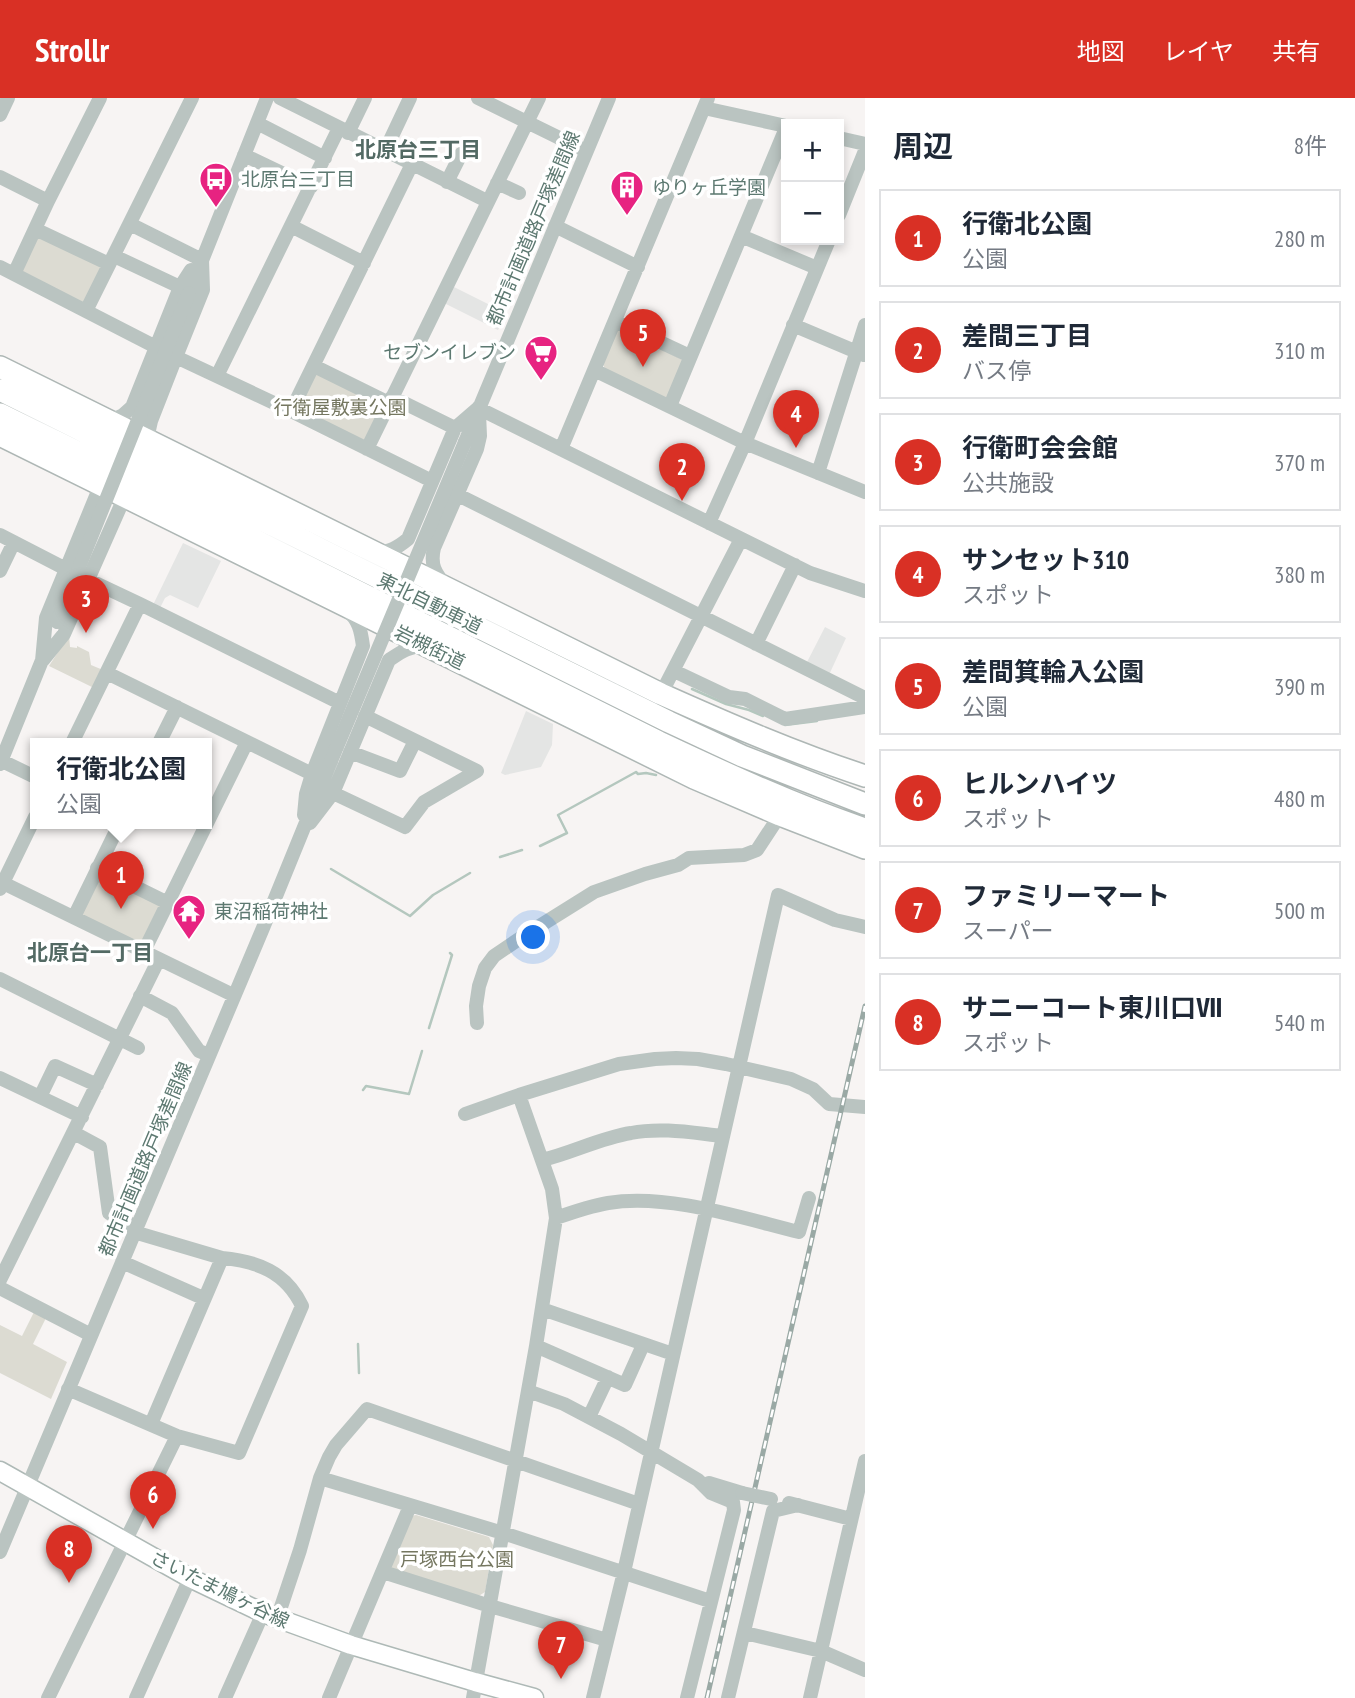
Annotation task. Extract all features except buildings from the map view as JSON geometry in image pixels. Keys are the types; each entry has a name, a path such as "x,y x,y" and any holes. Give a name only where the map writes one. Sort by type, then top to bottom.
{"highway":[{"path":"0,366 661,694 740,729 865,776"},
{"name":"東北自動車道","path":"0,390 669,722 742,756 865,804"},
{"name":"東北自動車道","path":"0,414 659,742 792,802 865,829"},
{"name":"岩槻街道","path":"0,435 694,778 865,848"}],"main road":[{"name":"さいたま鳩ヶ谷線","path":"0,1471 190,1578 270,1616 474,1690 534,1698"}],"street":[{"path":"0,114 8,98"},
{"path":"14,274 100,98"},
{"path":"86,311 192,98"},
{"path":"110,422 132,407 156,346 202,260 267,98"},
{"path":"280,98 488,201"},
{"path":"217,376 325,158 365,98"},
{"path":"385,151 410,98"},
{"path":"478,98 586,151"},
{"path":"367,449 539,98"},
{"name":"都市計画道路戸塚差間線","path":"317,777 331,761 608,98"},
{"path":"561,449 706,103 781,126"},
{"path":"257,123 325,158"},
{"path":"670,406 781,139"},
{"path":"844,139 865,144"},
{"path":"844,203 865,151"},
{"path":"447,181 461,154"},
{"path":"244,155 310,187"},
{"path":"292,411 412,164"},
{"path":"0,177 48,201"},
{"path":"497,183 519,193"},
{"path":"130,224 202,260"},
{"path":"291,226 364,263"},
{"path":"555,226 638,267"},
{"path":"35,229 185,290"},
{"path":"741,236 817,268"},
{"path":"709,523 827,245"},
{"path":"147,439 151,421 203,290 202,260"},
{"path":"0,267 156,346"},
{"path":"30,775 1,761 185,290"},
{"path":"615,321 690,356"},
{"path":"793,325 861,354"},
{"path":"818,473 861,354 865,325"},
{"path":"176,357 432,481"},
{"path":"314,366 455,428"},
{"path":"594,370 745,443 865,492"},
{"path":"374,553 395,550 408,539 455,428 478,408"},
{"path":"478,408 795,565 836,583 865,591"},
{"path":"449,590 436,573 432,559 434,548 480,436 478,408"},
{"path":"42,661 46,618 101,484"},
{"path":"458,495 865,698"},
{"path":"42,661 64,634 125,496"},
{"path":"0,535 66,569"},
{"path":"661,694 741,539"},
{"path":"0,571 14,542"},
{"path":"756,644 795,565"},
{"path":"87,579 340,703"},
{"path":"302,831 306,794 317,777 340,703 363,646 357,622 339,602"},
{"path":"74,738 140,604"},
{"path":"302,831 333,793 389,660 403,650 429,646"},
{"path":"674,671 729,697 745,699 785,719 865,707"},
{"path":"107,673 317,777"},
{"path":"162,738 177,707"},
{"path":"333,793 405,827 424,802 477,771 365,716"},
{"path":"350,752 400,771 415,741"},
{"path":"212,814 247,742"},
{"path":"477,1023 479,986 485,968 494,956 594,892 678,865 689,858 744,855 757,850 780,815"},
{"path":"30,827 1,886 74,917 233,995"},
{"path":"74,917 117,829"},
{"path":"145,951 205,829"},
{"name":"都市計画道路戸塚差間線","path":"1,1548 302,831"},
{"path":"97,868 168,904"},
{"path":"593,1698 778,895 835,920 865,927"},
{"path":"0,1280 159,959"},
{"path":"0,979 138,1048"},
{"path":"140,996 172,1013 199,1051 209,1055"},
{"path":"465,1114 619,1064 676,1058 739,1066 804,1083 829,1104 865,1107"},
{"path":"40,1097 55,1066 97,1085"},
{"path":"2,1083 82,1117"},
{"path":"474,1690 536,1346 556,1218 552,1189 519,1095"},
{"path":"542,1160 632,1132 670,1130 723,1136"},
{"path":"68,1389 177,1436 239,1453 302,1306 296,1292 279,1275 256,1265 222,1258 135,1229 108,1213 100,1147 74,1133"},
{"path":"556,1218 608,1203 666,1202 799,1232 808,1198"},
{"path":"151,1424 222,1258"},
{"path":"122,1262 203,1298"},
{"path":"0,1288 91,1335"},
{"path":"542,1308 673,1354"},
{"path":"536,1346 625,1385 643,1345"},
{"path":"589,1417 608,1377"},
{"path":"528,1391 564,1404 621,1434 698,1480 711,1493 733,1502 734,1510 687,1698"},
{"path":"225,1698 270,1616 300,1550 320,1478 336,1445 367,1409 639,1504"},
{"path":"48,1698 177,1436"},
{"path":"810,1698 851,1519 862,1488 865,1461"},
{"path":"320,1478 503,1533 710,1601"},
{"path":"698,1480 851,1519"},
{"path":"729,1698 773,1511 798,1505"},
{"path":"329,1698 411,1506"},
{"path":"383,1572 607,1640"},
{"path":"136,1698 190,1578"},
{"path":"745,1633 821,1651 865,1670"}],"shaded area":[{"path":"450,285 506,313 498,330 442,302"},
{"path":"183,543 221,561 198,608 170,595 165,598 159,610 152,607"},
{"path":"825,627 846,638 828,677 805,666"},
{"path":"526,711 553,724 552,745 541,767 505,775 501,773"}],"green space":[{"path":"37,235 103,263 88,302 81,304 20,270"},
{"path":"618,328 685,361 670,396 664,399 605,370 603,363"},
{"name":"行衛屋敷裏公園","path":"314,372 381,401 382,407 365,440 360,442 298,407"},
{"path":"69,635 70,647 77,646 89,652 91,665 103,670 94,688 49,666"},
{"path":"99,874 162,906 144,942 137,944 84,919 81,912"},
{"path":"34,1312 46,1318 33,1344 67,1362 51,1399 0,1373 0,1325 22,1336"},
{"name":"戸塚西台公園","path":"416,1515 489,1537 493,1545 485,1592 477,1597 393,1572 390,1564 411,1516"}],"waterway":[{"path":"692,689 763,716"},
{"path":"785,725 817,721"},
{"path":"540,846 567,833 558,815 636,772 656,775"},
{"path":"500,857 522,850"},
{"path":"331,869 410,916 433,895 470,873"},
{"path":"429,1028 452,955 450,953"},
{"path":"363,1090 366,1086 409,1094 422,1051"},
{"path":"358,1344 359,1373"}],"railway":[{"path":"707,1698 865,1006"}],"place":[{"name":"北原台三丁目","path":"216,209"},
{"name":"ゆりヶ丘学園","path":"627,217"},
{"name":"差間箕輪入公園","path":"643,367"},
{"name":"セブンイレブン","path":"541,382"},
{"name":"サンセット310","path":"796,448"},
{"name":"差間三丁目","path":"682,501"},
{"name":"行衛町会会館","path":"86,633"},
{"name":"行衛北公園","path":"121,909"},
{"name":"東沼稲荷神社","path":"189,941"},
{"name":"ヒルンハイツ","path":"153,1529"},
{"name":"サニーコート東川口Ⅶ","path":"69,1583"},
{"name":"ファミリーマート","path":"561,1679"}],"district":[{"name":"北原台三丁目","path":"418,149"},
{"name":"北原台一丁目","path":"90,952"}]}
